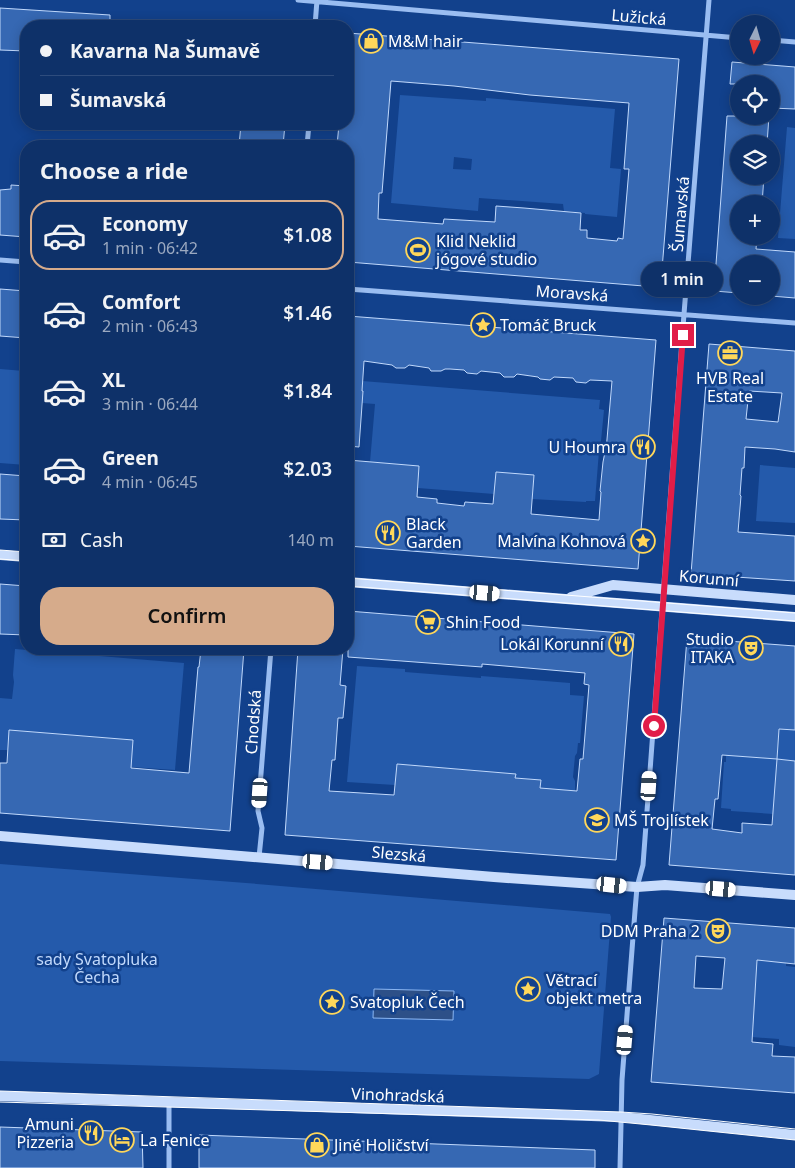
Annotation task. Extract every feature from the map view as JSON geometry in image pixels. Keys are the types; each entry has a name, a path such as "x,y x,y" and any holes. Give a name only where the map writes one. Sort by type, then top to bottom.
{"street":[{"name":"Lužická","path":"298,0 730,37"},
{"name":"Šumavská","path":"620,1168 622,1080 637,887 643,865 709,0"},
{"path":"315,20 317,1"},
{"path":"780,41 795,42"},
{"path":"0,260 20,262"},
{"name":"Moravská","path":"354,289 795,324"},
{"path":"0,555 20,557"},
{"name":"Korunní","path":"354,582 795,617"},
{"name":"Korunní","path":"563,599 613,585 795,600"},
{"name":"Chodská","path":"259,858 262,828 258,811 271,655"},
{"name":"Slezská","path":"0,836 637,887 665,885 795,895"},
{"name":"Vinohradská","path":"0,1096 621,1117 795,1135"},
{"path":"169,1102 169,1168"}],"green space":[{"path":"400,95 486,101 486,98 615,109 610,168 621,169 617,217 564,211 563,204 479,198 478,211 391,203","holes":["454,157 472,159 471,170 453,169"]},
{"path":"787,127 795,128 795,239 780,238 780,213"},
{"path":"0,369 20,371 20,465 0,463"},
{"path":"362,381 600,400 599,409 604,410 595,501 532,499 496,472 494,494 418,488 419,466 370,462 375,404 362,403"},
{"path":"760,465 795,468 795,523 756,521"},
{"path":"15,649 20,649 20,655 87,655 184,663 175,770 131,767 133,740 10,730 8,750 0,750 0,698 12,699"},
{"path":"357,666 405,669 405,672 570,683 570,695 584,696 580,743 578,743 575,756 573,777 575,791 562,790 539,795 541,780 515,778 515,774 397,764 395,785 347,782"},
{"path":"779,729 795,730 795,761 777,760 773,814 731,811 731,809 721,808 726,755 777,759"},
{"name":"sady Svatopluka Čecha","path":"0,864 610,914 611,917 599,1074 589,1079 0,1061","holes":["424,991 454,991 453,1019 373,1018"]},
{"path":"757,960 786,963 786,966 795,967 795,1047 779,1045 779,1039 752,1037"}],"shaded area":[{"path":"374,989 454,991 453,1020 373,1018"}],"building":[{"path":"0,8 110,15 110,20 20,20 20,51 0,50"},
{"path":"354,33 679,59 661,282 656,287 354,262 354,140 338,140 338,130 354,130","holes":["391,81 629,103 624,169 629,169 623,239 618,238 617,241 587,238 587,230 580,230 581,213 524,208 496,206 495,222 444,219 443,224 378,219 379,193 382,193"]},
{"path":"732,65 795,67 795,109 780,108 780,75 731,75"},
{"path":"727,116 730,116 730,125 768,125 768,135 730,135 730,185 763,185 763,195 730,195 730,245 756,245 756,249 795,252 795,298 780,297 780,255 730,255 730,292 714,291"},
{"path":"240,130 284,130 284,140 240,140"},
{"path":"11,185 20,186 20,237 0,235 0,190 11,189"},
{"path":"0,289 20,291 20,338 0,336"},
{"path":"354,316 656,340 638,569 354,546 354,461 419,466 417,497 437,499 437,503 464,506 465,502 493,504 496,472 534,475 531,514 599,520 600,491 606,451 612,381 590,380 586,383 576,382 573,378 554,377 550,380 517,374 514,377 504,377 500,373 481,371 477,374 467,373 464,370 450,369 431,371 429,368 409,365 405,368 396,368 392,365 364,361 359,447 354,447"},
{"path":"709,344 795,351 795,452 745,447 738,532 795,536 795,581 691,574","holes":["749,391 782,393 778,422 746,419"]},
{"path":"0,474 20,476 20,520 0,519"},
{"path":"0,584 20,586 20,635 0,634"},
{"path":"354,611 634,634 616,860 285,835 298,655 342,655 340,685 346,686 343,718 338,718 335,760 332,760 329,791 394,795 397,764 516,774 515,778 541,780 540,788 577,791 580,759 583,759 589,685 584,684 585,673 482,664 482,667 348,657 348,655 354,655"},
{"path":"687,638 795,646 795,730 779,729 777,759 795,761 795,875 669,865","holes":["722,755 777,759 772,825 742,823 742,833 712,829 715,799 718,799"]},
{"path":"200,655 244,655 230,831 0,813 0,763 7,763 9,730 133,740 131,768 189,773"},
{"path":"664,918 795,928 795,964 757,960 752,1042 773,1044 772,1056 795,1057 795,1093 651,1082","holes":["696,956 725,958 722,989 694,988"]},
{"path":"0,1127 142,1132 143,1168 0,1168"},
{"path":"199,1135 595,1150 595,1168 199,1168"}],"tram line":[{"path":"0,550 20,552"},
{"path":"0,559 20,561"},
{"path":"354,578 795,613"},
{"path":"354,586 795,621"},
{"path":"0,1091 621,1112 795,1129"},
{"path":"0,1102 599,1120 795,1140"}],"place":[{"name":"M&M hair","path":"371,41"},
{"name":"Klid Neklid jógové studio","path":"418,250"},
{"name":"Tomáč Bruck","path":"483,325"},
{"name":"HVB Real Estate","path":"730,353"},
{"name":"U Houmra","path":"643,447"},
{"name":"Black Garden","path":"388,533"},
{"name":"Malvína Kohnová","path":"643,541"},
{"name":"Shin Food","path":"428,622"},
{"name":"Lokál Korunní","path":"621,644"},
{"name":"Studio ITAKA","path":"751,648"},
{"name":"MŠ Trojlístek","path":"597,820"},
{"name":"DDM Praha 2","path":"718,931"},
{"name":"Větrací objekt metra","path":"528,989"},
{"name":"Svatopluk Čech","path":"332,1002"},
{"name":"Amuni Pizzeria","path":"91,1133"},
{"name":"La Fenice","path":"122,1140"},
{"name":"Jiné Holičství","path":"317,1145"}],"route":[{"path":"654,726 683,335"}]}
